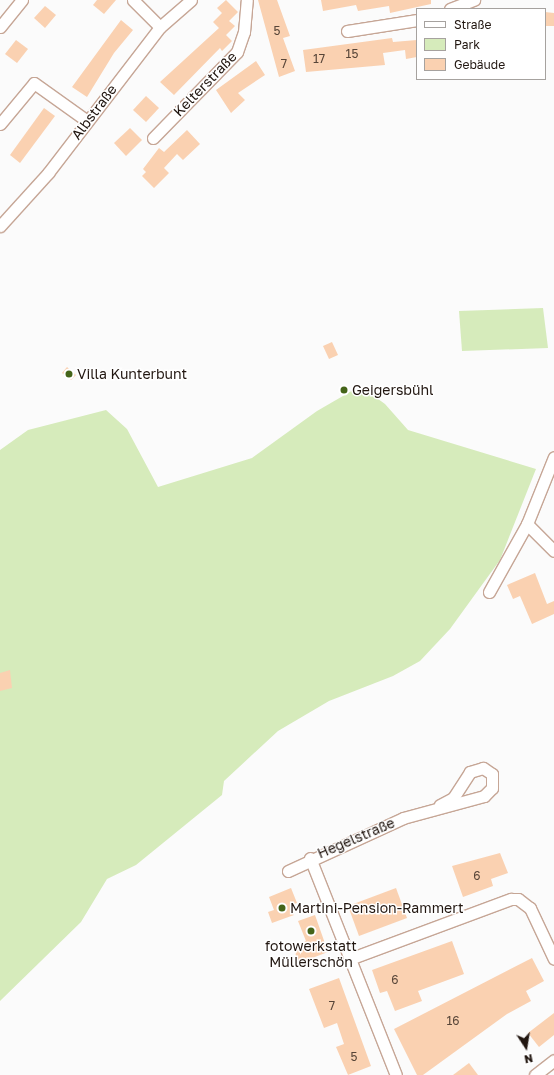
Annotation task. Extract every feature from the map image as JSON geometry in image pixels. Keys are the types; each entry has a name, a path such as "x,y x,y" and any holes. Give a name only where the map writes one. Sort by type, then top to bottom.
{"street":[{"path":"0,27 22,0"},
{"path":"133,0 160,27"},
{"name":"Albstraße","path":"0,226 48,173 86,121 160,27 191,0"},
{"name":"Kelterstraße","path":"152,138 237,52 244,32 247,0"},
{"path":"453,8 474,0"},
{"path":"347,31 416,20"},
{"path":"0,124 34,83 86,121"},
{"path":"489,592 549,482 554,457"},
{"path":"527,524 554,551"},
{"name":"Hegelstraße","path":"396,1075 352,958 310,858 440,805 453,798 470,772 483,768 492,774 492,788 484,796 440,805"},
{"path":"288,871 310,858"},
{"path":"352,958 511,899 518,899 530,908 554,959"},
{"path":"535,1075 554,1060"}],"green space":[{"path":"543,308 548,348 462,351 459,311"},
{"path":"355,389 367,391 385,404 408,430 536,469 500,560 450,629 420,661 393,676 329,701 278,731 224,781 222,795 136,865 107,879 81,922 0,1001 0,450 28,430 106,410 127,429 158,487 252,458 317,411"}],"building":[{"path":"97,0 116,0 104,14 93,5"},
{"path":"226,0 238,12 229,21 235,26 226,35 232,41 222,51 220,48 174,95 160,82 219,28 213,22 222,13 217,8"},
{"path":"258,0 277,0 290,36 283,38 295,71 279,77"},
{"path":"321,0 431,0 431,4 390,13 389,6 358,11 356,5 323,11"},
{"path":"45,6 56,15 45,28 34,18"},
{"path":"546,12 554,13 554,26 546,26"},
{"path":"121,20 133,30 114,53 87,97 72,87"},
{"path":"392,38 393,42 416,40 416,57 406,59 405,50 383,53 385,65 306,72 303,50"},
{"path":"16,40 28,49 17,63 5,54"},
{"path":"256,61 265,75 238,93 245,100 231,113 216,90"},
{"path":"146,96 159,108 146,122 133,110"},
{"path":"44,108 55,116 20,163 10,155"},
{"path":"130,128 142,140 126,156 114,143"},
{"path":"187,130 200,144 183,160 177,154 164,168 169,173 154,188 142,176 146,172 143,169 159,148 164,152"},
{"path":"332,342 338,355 329,359 323,346"},
{"name":"Villa Kunterbunt","path":"67,367 76,375 71,380 62,373"},
{"path":"535,573 547,604 554,601 554,614 532,624 520,596 513,599 507,585"},
{"path":"10,670 12,688 0,691 0,673"},
{"path":"500,853 508,873 491,879 493,886 463,897 452,866"},
{"name":"Martini-Pension-Rammert","path":"291,888 297,903 291,905 294,915 272,923 268,912 274,910 269,897"},
{"path":"396,888 407,918 359,936 348,906"},
{"name":"fotowerkstatt Müllerschön","path":"315,915 328,952 299,963 292,946 306,941 298,921"},
{"path":"452,941 464,974 418,991 422,1001 395,1011 387,991 380,993 372,970"},
{"path":"532,958 544,981 526,991 531,1001 507,1014 423,1075 417,1075 394,1029"},
{"path":"339,978 371,1066 348,1075 336,1047 344,1044 337,1023 324,1028 309,989"},
{"path":"554,1013 554,1035 539,1047 528,1033"},
{"path":"469,1063 478,1075 453,1075"}],"place":[{"name":"Villa Kunterbunt","path":"69,374"},
{"name":"Geigersbühl","path":"344,390"},
{"name":"Martini-Pension-Rammert","path":"282,908"},
{"name":"fotowerkstatt Müllerschön","path":"311,931"}]}
